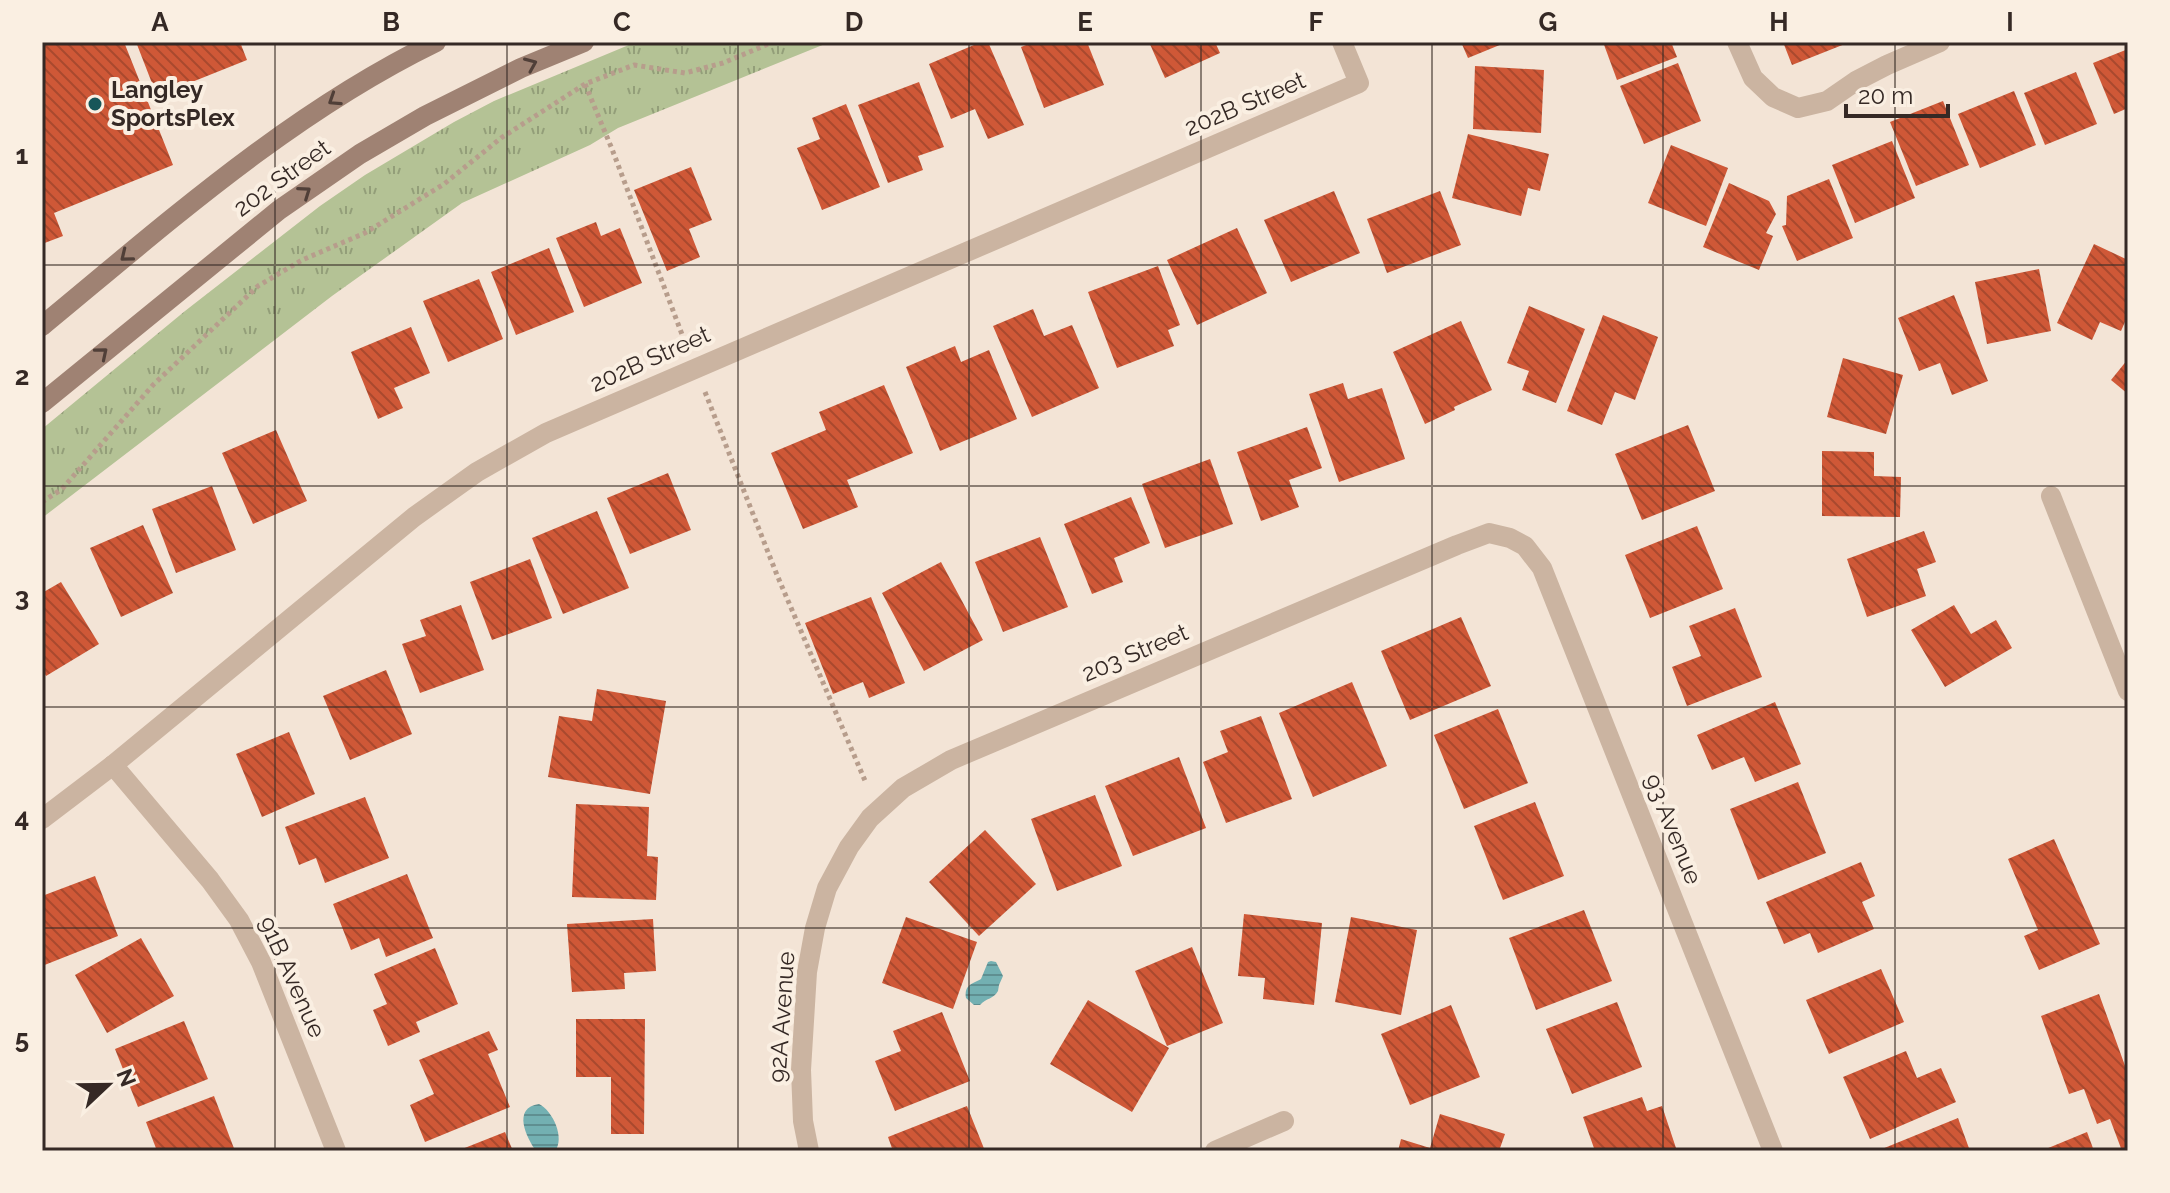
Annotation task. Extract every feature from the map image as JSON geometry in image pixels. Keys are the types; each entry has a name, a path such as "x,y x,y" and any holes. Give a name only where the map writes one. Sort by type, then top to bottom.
{"main road":[{"path":"401,59 415,42"},
{"name":"202 Street","path":"42,326 240,164 335,99 436,42"},
{"name":"202 Street","path":"42,403 279,210 348,162 425,116 573,44"}],"street":[{"name":"202B Street","path":"42,819 113,765 414,517 477,472 546,433 1359,83 1342,42"},
{"path":"1737,42 1753,78 1773,97 1798,108 1827,101 1856,81 1940,42"},
{"path":"2051,496 2128,691"},
{"name":"203 Street","path":"827,888 849,847 870,818 903,788 951,760 1457,545 1489,533 1510,538"},
{"name":"93 Avenue","path":"1510,538 1525,546 1542,568 1773,1151"},
{"name":"91B Avenue","path":"113,765 210,880 239,920 261,962 336,1151"},
{"name":"92A Avenue","path":"809,1151 803,1121 801,1070 807,972 815,928 827,888"},
{"path":"1215,1151 1284,1121"}],"path":[{"path":"42,502 62,489 153,385 258,286 302,260 365,233 444,184 501,138 585,84 634,65 685,73 723,63 773,42"},
{"path":"585,84 683,337"},
{"path":"702,386 777,575 866,783"}],"green space":[{"path":"636,42 830,42 618,128 590,145 462,203 332,296 42,518 42,429 185,311 365,175 494,101"}],"water":[{"path":"991,961 996,962 1003,976 998,991 980,1005 974,1005 966,998 966,990 981,979"},
{"path":"539,1104 549,1112 556,1125 559,1139 555,1151 536,1151 525,1131 526,1111"}],"building":[{"name":"Langley SportsPlex","path":"42,42 124,42 173,165 54,213 63,236 42,244"},
{"path":"136,42 240,42 247,60 157,96"},
{"path":"981,42 988,42 1024,125 988,139 975,109 951,119 929,64"},
{"path":"1034,42 1087,42 1104,85 1044,108 1021,47"},
{"path":"1149,42 1215,42 1220,53 1165,78"},
{"path":"1461,42 1507,42 1468,58"},
{"path":"1603,42 1671,42 1677,57 1617,80"},
{"path":"1783,42 1850,42 1792,65"},
{"path":"2128,49 2128,108 2114,114 2093,63"},
{"path":"1678,63 1701,121 1644,144 1620,86"},
{"path":"1475,66 1544,70 1541,133 1473,129"},
{"path":"2076,72 2097,124 2045,145 2024,93"},
{"path":"919,82 944,147 918,156 923,170 888,183 858,105"},
{"path":"2014,91 2036,145 1980,168 1958,114"},
{"path":"1943,101 1969,165 1916,186 1890,122"},
{"path":"846,104 880,187 822,210 797,148 820,139 812,118"},
{"path":"1468,134 1549,154 1540,191 1528,188 1521,216 1452,198"},
{"path":"1892,141 1915,198 1855,223 1832,165"},
{"path":"1671,145 1728,168 1706,226 1648,203"},
{"path":"691,167 712,220 689,229 700,257 667,271 634,190"},
{"path":"1829,179 1853,238 1797,261 1782,226 1786,225 1787,196"},
{"path":"1729,183 1769,201 1776,214 1766,233 1773,236 1759,270 1703,247"},
{"path":"1334,191 1360,253 1291,282 1264,220"},
{"path":"1440,191 1461,245 1387,273 1367,219"},
{"path":"596,222 601,236 620,228 642,283 584,307 556,238"},
{"path":"1237,228 1267,293 1197,325 1167,260"},
{"path":"2094,244 2128,260 2128,315 2121,331 2100,322 2092,340 2057,323"},
{"path":"549,248 574,312 516,335 491,272"},
{"path":"1158,266 1180,325 1168,330 1174,346 1117,368 1088,292"},
{"path":"2039,269 2051,331 1987,344 1975,282"},
{"path":"479,279 503,339 448,362 423,301"},
{"path":"1954,295 1988,381 1952,395 1940,363 1919,371 1898,318"},
{"path":"1529,306 1585,329 1556,403 1522,390 1529,371 1507,363"},
{"path":"1033,309 1044,336 1072,325 1099,388 1032,417 993,326"},
{"path":"1603,315 1658,337 1635,400 1615,392 1602,425 1567,411"},
{"path":"1461,321 1492,390 1425,424 1393,352"},
{"path":"411,327 430,373 394,388 403,408 378,419 351,352"},
{"path":"955,346 961,362 989,350 1017,419 940,451 906,367"},
{"path":"1843,358 1903,375 1886,434 1827,417"},
{"path":"2128,359 2128,394 2111,380"},
{"path":"1343,383 1348,399 1382,388 1405,459 1339,482 1309,394"},
{"path":"884,385 913,453 847,480 858,507 803,529 771,453 826,430 819,412"},
{"path":"1688,425 1715,491 1642,520 1615,454"},
{"path":"1307,427 1322,468 1289,480 1299,507 1261,521 1237,452"},
{"path":"276,430 307,501 253,524 222,453"},
{"path":"1822,451 1874,452 1874,476 1901,477 1900,517 1822,516"},
{"path":"1210,459 1233,524 1165,548 1142,484"},
{"path":"668,473 691,530 630,554 607,498"},
{"path":"212,486 236,550 176,573 152,509"},
{"path":"1131,497 1150,543 1114,558 1123,582 1092,594 1064,524"},
{"path":"597,511 629,588 563,614 532,538"},
{"path":"143,525 173,593 121,617 90,548"},
{"path":"1697,526 1723,589 1650,618 1625,555"},
{"path":"1924,531 1936,562 1917,569 1926,596 1867,617 1847,559"},
{"path":"1040,537 1068,607 1003,632 975,562"},
{"path":"530,559 552,618 492,640 470,582"},
{"path":"941,562 983,640 924,671 882,593"},
{"path":"61,582 99,644 46,676 42,669 42,593"},
{"path":"871,597 905,683 869,698 863,682 833,694 805,623"},
{"path":"461,605 484,670 420,693 402,644 426,636 420,620"},
{"path":"1954,605 1971,634 1996,620 2012,648 1945,687 1911,630"},
{"path":"1735,608 1762,677 1687,706 1672,667 1701,656 1689,626"},
{"path":"1461,617 1491,686 1410,720 1381,651"},
{"path":"386,670 412,734 350,760 323,696"},
{"path":"1352,682 1387,766 1313,797 1279,713"},
{"path":"597,689 666,701 650,794 548,777 559,716 592,721"},
{"path":"1775,702 1801,764 1755,782 1744,757 1712,770 1697,735"},
{"path":"1498,709 1528,783 1464,809 1434,735"},
{"path":"1261,716 1292,799 1226,823 1203,762 1228,752 1220,731"},
{"path":"289,732 315,794 262,817 236,754"},
{"path":"1179,757 1206,828 1133,856 1105,786"},
{"path":"1798,782 1826,853 1758,880 1730,809"},
{"path":"1095,795 1122,866 1057,891 1031,819"},
{"path":"365,797 389,858 325,883 316,858 299,865 285,827"},
{"path":"1535,802 1564,876 1503,900 1474,826"},
{"path":"576,804 649,807 647,856 658,857 656,900 572,897"},
{"path":"985,830 1036,884 979,936 929,882"},
{"path":"2054,839 2100,944 2039,970 2024,936 2038,930 2008,859"},
{"path":"1861,862 1875,896 1862,902 1874,929 1818,953 1810,933 1784,944 1766,902"},
{"path":"407,874 433,938 386,957 379,938 351,950 333,904"},
{"path":"95,876 118,936 42,966 42,896"},
{"path":"1584,910 1612,981 1536,1010 1509,938"},
{"path":"1244,914 1322,923 1314,1005 1263,999 1265,978 1238,976"},
{"path":"906,917 977,942 953,1009 882,983"},
{"path":"1351,917 1417,930 1401,1015 1335,1002"},
{"path":"653,919 656,971 624,973 625,989 572,992 567,924"},
{"path":"141,938 174,996 107,1033 75,975"},
{"path":"1192,947 1223,1023 1167,1046 1135,971"},
{"path":"435,948 458,1004 416,1022 420,1032 388,1046 373,1010 387,1004 374,974"},
{"path":"1881,969 1904,1022 1829,1054 1806,1000"},
{"path":"2099,994 2128,1074 2128,1151 2122,1151 2110,1119 2097,1124 2084,1089 2069,1094 2041,1016"},
{"path":"1088,1000 1169,1048 1132,1112 1050,1064"},
{"path":"1617,1002 1642,1067 1572,1094 1546,1029"},
{"path":"1451,1005 1480,1077 1410,1105 1381,1034"},
{"path":"942,1012 970,1081 895,1111 875,1061 901,1051 893,1031"},
{"path":"576,1019 645,1019 644,1134 611,1134 611,1077 576,1077"},
{"path":"184,1021 208,1079 138,1107 115,1049"},
{"path":"489,1031 498,1050 488,1054 510,1107 425,1142 410,1105 434,1094 419,1060"},
{"path":"1906,1051 1917,1078 1941,1068 1956,1102 1870,1139 1843,1077"},
{"path":"214,1096 235,1151 157,1151 146,1122"},
{"path":"1642,1097 1647,1111 1662,1106 1677,1151 1595,1151 1583,1117"},
{"path":"967,1106 985,1151 893,1151 888,1137"},
{"path":"1440,1114 1505,1134 1499,1151 1398,1151 1401,1139 1430,1148"},
{"path":"1958,1118 1970,1151 1877,1151"},
{"path":"505,1132 513,1151 457,1151"},
{"path":"2087,1132 2094,1151 2041,1151"}],"place":[{"name":"Langley SportsPlex","path":"95,104"}]}
